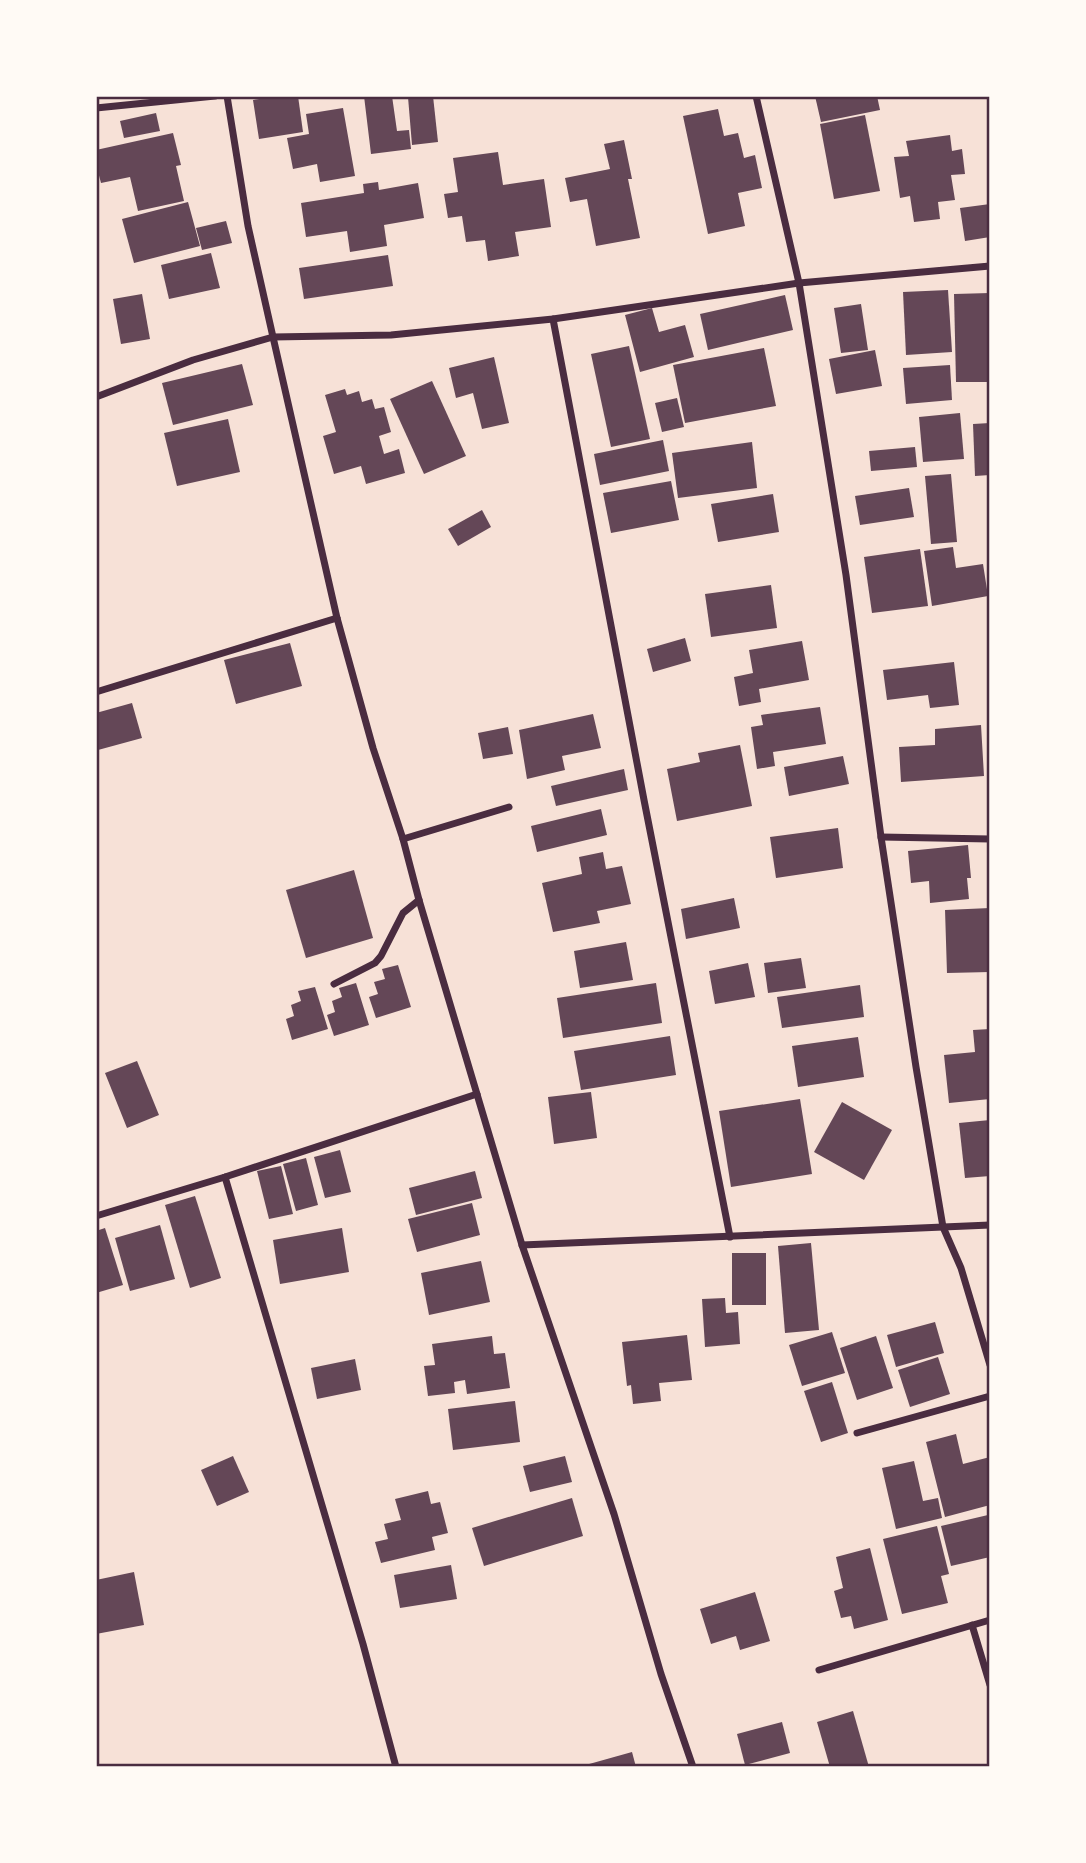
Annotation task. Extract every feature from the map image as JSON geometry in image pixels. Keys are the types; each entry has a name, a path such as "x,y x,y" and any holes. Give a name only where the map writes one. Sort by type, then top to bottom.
{"street":[{"path":"96,108 215,96"},
{"path":"227,96 248,226 272,337 337,618 373,748 403,839 522,1245 614,1514 661,1674 693,1767"},
{"path":"756,96 799,283 846,575 881,837 916,1067 943,1227 961,1268 990,1364"},
{"path":"96,397 193,360 272,337 391,335 552,319 799,283 990,266"},
{"path":"552,319 643,800 730,1237"},
{"path":"96,692 337,618"},
{"path":"403,839 509,807"},
{"path":"881,837 990,839"},
{"path":"334,984 375,963 403,913 419,900"},
{"path":"96,1216 225,1177 477,1094"},
{"path":"225,1177 363,1644 396,1767"},
{"path":"522,1245 990,1225"},
{"path":"856,1433 990,1396"},
{"path":"819,1670 990,1620"},
{"path":"972,1625 990,1685"}],"building":[{"path":"298,96 303,132 259,139 253,100"},
{"path":"364,96 392,96 397,131 409,130 411,149 371,154"},
{"path":"433,96 438,142 412,145 408,97"},
{"path":"815,96 877,96 880,110 821,122"},
{"path":"343,108 355,176 320,182 317,164 293,169 287,138 309,134 306,114"},
{"path":"718,109 724,136 738,133 744,158 755,155 762,188 738,193 745,226 708,234 683,116"},
{"path":"156,113 160,131 124,138 120,121"},
{"path":"865,115 880,191 834,199 820,124"},
{"path":"173,133 181,165 176,166 184,201 138,211 130,177 101,183 96,150"},
{"path":"950,135 952,151 962,149 965,174 951,175 955,200 938,202 940,219 914,222 910,196 900,198 894,157 909,156 906,141"},
{"path":"624,140 632,179 628,179 640,238 596,246 587,199 570,202 565,178 610,169 604,144"},
{"path":"498,152 503,185 544,179 551,227 515,232 519,256 488,261 485,240 466,242 462,216 448,218 444,194 458,192 453,158"},
{"path":"378,182 379,190 418,183 424,218 384,225 387,246 350,252 347,231 306,237 301,203 364,193 363,184"},
{"path":"188,202 200,246 134,263 122,219"},
{"path":"990,204 990,237 965,241 960,208"},
{"path":"226,221 232,243 202,250 196,228"},
{"path":"211,253 220,288 169,299 161,265"},
{"path":"388,255 393,286 304,299 299,268"},
{"path":"948,290 952,352 906,355 903,292"},
{"path":"990,293 990,382 956,382 954,294"},
{"path":"142,294 150,339 121,344 113,299"},
{"path":"785,295 793,330 708,350 700,314"},
{"path":"861,304 868,350 841,353 834,308"},
{"path":"652,308 659,332 685,325 694,357 640,372 625,315"},
{"path":"629,346 650,439 611,447 591,354"},
{"path":"764,348 776,406 685,423 673,365"},
{"path":"875,350 882,386 836,394 829,359"},
{"path":"494,357 509,423 482,429 473,393 456,398 449,368"},
{"path":"242,364 253,405 173,425 162,383"},
{"path":"950,365 952,400 906,404 903,368"},
{"path":"432,381 466,456 424,474 390,399"},
{"path":"345,389 347,395 359,391 362,402 372,399 375,409 384,407 391,432 379,436 384,454 399,449 405,473 366,484 361,466 334,474 323,436 336,432 325,395"},
{"path":"677,398 684,427 662,432 655,403"},
{"path":"960,413 964,459 923,462 919,417"},
{"path":"228,419 240,472 177,486 164,433"},
{"path":"990,423 990,475 975,476 973,424"},
{"path":"663,440 669,471 600,485 594,454"},
{"path":"752,442 757,488 678,498 672,453"},
{"path":"915,447 917,467 871,471 869,451"},
{"path":"951,474 957,542 931,544 925,476"},
{"path":"671,481 679,520 611,533 603,493"},
{"path":"909,488 914,517 860,525 855,496"},
{"path":"773,494 779,532 718,542 711,504"},
{"path":"482,510 491,527 458,546 448,529"},
{"path":"953,547 956,568 983,564 988,596 932,606 924,551"},
{"path":"920,549 928,606 872,613 864,557"},
{"path":"771,585 777,628 711,637 705,594"},
{"path":"685,638 691,661 653,672 647,649"},
{"path":"802,641 809,680 759,689 761,702 739,706 734,677 753,673 749,650"},
{"path":"290,643 302,686 236,704 224,660"},
{"path":"954,662 959,705 930,708 928,695 887,700 883,670"},
{"path":"132,703 142,738 98,750 96,713"},
{"path":"820,707 826,744 773,752 775,766 757,769 751,727 763,725 761,715"},
{"path":"593,714 601,748 562,756 565,770 527,779 519,730"},
{"path":"981,725 984,776 901,782 899,747 935,745 935,729"},
{"path":"508,727 513,754 483,759 478,733"},
{"path":"740,745 752,806 677,821 667,769 700,762 698,753"},
{"path":"843,756 849,784 789,796 784,767"},
{"path":"624,769 628,790 556,806 551,786"},
{"path":"601,809 607,835 537,852 531,826"},
{"path":"838,828 843,868 776,878 770,837"},
{"path":"968,845 971,878 967,878 969,899 930,903 929,881 911,883 908,851"},
{"path":"603,852 606,869 622,866 631,904 597,911 600,923 553,932 542,883 582,874 579,857"},
{"path":"354,870 373,938 306,958 286,890"},
{"path":"734,898 740,928 686,939 681,909"},
{"path":"990,908 990,972 947,973 945,910"},
{"path":"626,942 633,980 580,988 574,951"},
{"path":"801,958 806,988 768,993 764,963"},
{"path":"748,963 755,997 715,1004 709,971"},
{"path":"398,965 411,1007 376,1018 369,997 378,994 374,982 385,979 382,969"},
{"path":"356,983 369,1025 334,1036 327,1015 335,1012 332,1001 342,997 339,988"},
{"path":"656,983 662,1023 563,1038 557,998"},
{"path":"860,985 864,1017 782,1028 777,997"},
{"path":"315,987 328,1029 292,1040 286,1019 294,1016 291,1005 301,1001 298,991"},
{"path":"990,1029 990,1099 949,1103 944,1055 975,1052 973,1030"},
{"path":"670,1036 676,1075 581,1090 574,1051"},
{"path":"858,1037 864,1077 798,1087 792,1046"},
{"path":"137,1061 159,1115 127,1128 105,1073"},
{"path":"591,1092 597,1138 554,1144 548,1097"},
{"path":"800,1099 812,1174 731,1187 719,1111"},
{"path":"842,1102 892,1130 864,1180 814,1152"},
{"path":"990,1120 990,1176 965,1178 959,1123"},
{"path":"340,1150 351,1192 325,1198 314,1157"},
{"path":"306,1158 318,1205 296,1211 283,1164"},
{"path":"281,1166 293,1214 269,1219 257,1171"},
{"path":"475,1171 482,1198 416,1215 409,1188"},
{"path":"195,1196 221,1278 190,1288 165,1205"},
{"path":"472,1203 480,1235 417,1252 408,1219"},
{"path":"160,1225 175,1279 130,1291 115,1238"},
{"path":"105,1228 123,1285 96,1293 96,1231"},
{"path":"342,1228 349,1272 280,1284 273,1240"},
{"path":"811,1243 819,1330 785,1333 778,1246"},
{"path":"732,1253 766,1253 766,1305 732,1305"},
{"path":"481,1261 490,1302 429,1315 421,1273"},
{"path":"725,1298 726,1313 738,1312 740,1344 705,1347 702,1299"},
{"path":"935,1322 944,1353 896,1367 887,1335"},
{"path":"832,1332 845,1373 802,1386 789,1345"},
{"path":"687,1335 692,1380 659,1383 661,1401 633,1404 631,1385 627,1386 622,1342"},
{"path":"492,1336 494,1354 505,1353 510,1388 467,1394 465,1380 454,1382 455,1393 428,1396 424,1366 435,1365 432,1344"},
{"path":"876,1336 893,1388 857,1400 840,1348"},
{"path":"938,1357 950,1394 910,1407 898,1370"},
{"path":"355,1359 361,1390 317,1399 311,1368"},
{"path":"832,1382 848,1433 821,1442 804,1391"},
{"path":"515,1401 520,1442 453,1450 448,1409"},
{"path":"956,1434 963,1464 990,1457 990,1505 945,1517 926,1442"},
{"path":"233,1456 249,1492 217,1506 201,1470"},
{"path":"565,1456 572,1482 530,1492 523,1466"},
{"path":"914,1461 923,1501 938,1498 942,1518 896,1529 882,1468"},
{"path":"428,1491 431,1504 440,1502 448,1533 432,1537 435,1550 381,1563 375,1542 388,1539 384,1524 401,1520 395,1499"},
{"path":"572,1498 583,1536 484,1566 472,1528"},
{"path":"988,1515 990,1557 951,1566 941,1526"},
{"path":"937,1526 949,1574 941,1576 948,1603 902,1614 883,1539"},
{"path":"870,1548 888,1620 854,1629 851,1616 841,1618 834,1591 843,1588 836,1557"},
{"path":"451,1565 457,1599 400,1608 394,1575"},
{"path":"134,1572 144,1625 96,1634 96,1580"},
{"path":"755,1592 770,1641 740,1650 736,1636 711,1644 700,1609"},
{"path":"853,1711 869,1767 830,1767 817,1722"},
{"path":"782,1722 790,1753 745,1765 737,1734"},
{"path":"632,1752 636,1767 582,1767 582,1766"}]}
